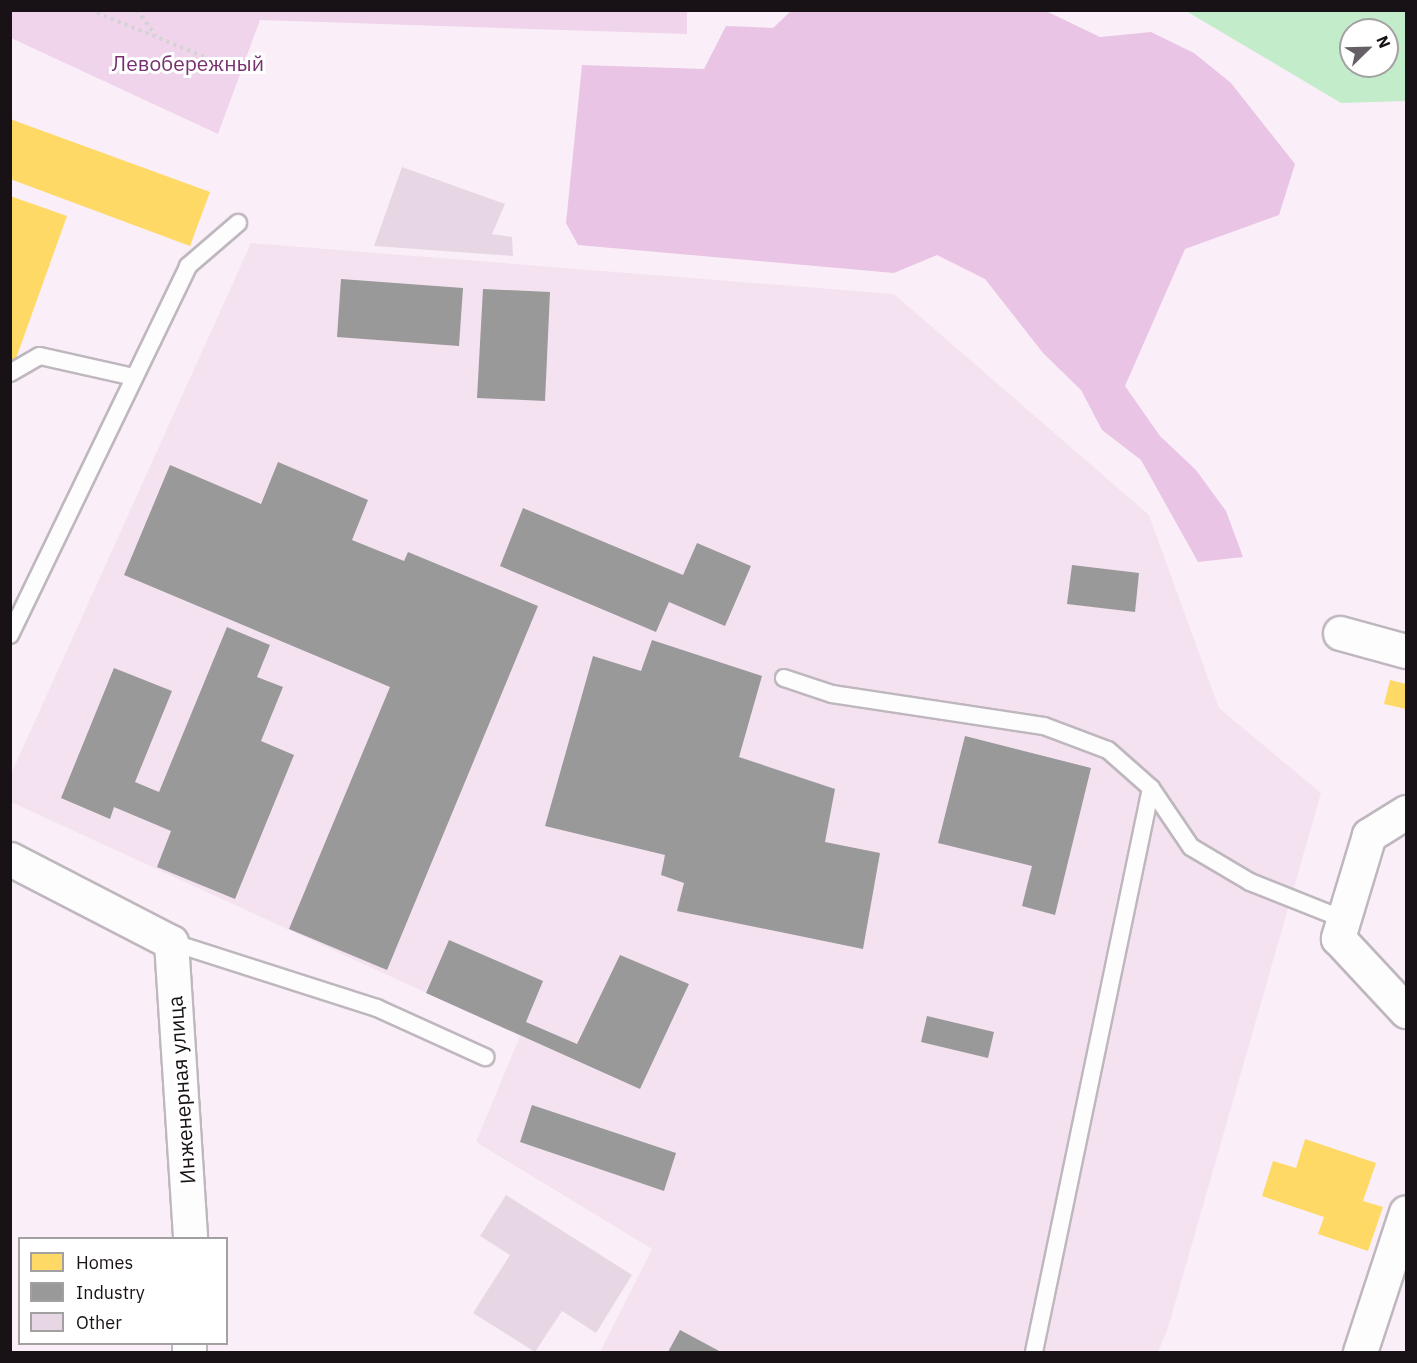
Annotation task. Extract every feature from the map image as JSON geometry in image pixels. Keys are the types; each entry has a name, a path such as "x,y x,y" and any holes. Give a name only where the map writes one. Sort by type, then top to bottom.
{"street":[{"path":"1340,633 1407,651"},
{"path":"1407,812 1369,835 1338,938 1407,1011"},
{"path":"10,859 171,942"},
{"name":"Инженерная улица","path":"171,942 190,1237"},
{"path":"1360,1353 1407,1212"}],"lane":[{"path":"10,635 188,266 238,223"},
{"path":"10,373 40,356 135,377"},
{"path":"784,678 832,694 1044,726 1108,750 1151,788 1191,847 1250,882 1343,919"},
{"path":"1034,1353 1151,788"},
{"path":"171,942 377,1008 484,1057"}],"path":[{"path":"90,10 205,57"},
{"path":"137,10 156,37"}],"shaded area":[{"path":"791,11 1046,11 1100,37 1151,32 1194,53 1231,83 1295,164 1279,215 1185,249 1125,386 1160,436 1196,470 1226,511 1243,557 1198,562 1141,460 1102,430 1081,390 1043,353 985,279 937,255 894,273 578,245 566,223 582,65 704,69 726,26 773,28"},
{"path":"1186,11 1406,11 1406,101 1341,103"},
{"path":"251,243 894,294 1149,515 1219,708 1321,793 1168,1328 1158,1352 600,1352 652,1249 476,1142 520,1036 11,802 11,774"}],"green space":[{"name":"Левобережный","path":"11,10 687,10 687,34 260,20 218,134 11,38"}],"building: Homes":[{"path":"10,119 210,192 190,246 10,179"},
{"path":"10,196 67,216 14,364 10,363"},
{"path":"1390,680 1406,684 1406,709 1384,704"},
{"path":"1305,1139 1376,1163 1363,1201 1383,1207 1368,1251 1318,1234 1324,1217 1262,1196 1273,1161 1296,1168"}],"building: Industry":[{"path":"341,279 463,288 459,346 337,337"},
{"path":"483,289 550,292 545,401 477,398"},
{"path":"278,462 368,500 352,540 404,561 408,552 538,606 387,970 289,929 390,687 124,575 170,465 261,504"},
{"path":"523,508 683,575 697,543 751,566 725,626 669,602 656,632 500,566"},
{"path":"1072,565 1139,573 1135,612 1067,604"},
{"path":"227,627 270,645 257,677 283,687 261,741 294,755 235,899 157,867 171,831 114,807 110,819 61,798 114,668 172,691 135,782 159,792"},
{"path":"652,640 762,676 739,757 835,789 825,842 880,853 863,949 677,911 684,883 661,875 665,855 545,826 593,656 641,671"},
{"path":"965,736 1091,768 1055,915 1022,906 1032,866 938,843"},
{"path":"449,940 543,981 526,1022 577,1044 620,955 689,984 640,1089 426,993"},
{"path":"927,1016 994,1032 988,1058 921,1042"},
{"path":"532,1105 676,1153 664,1191 520,1142"},
{"path":"680,1330 721,1352 668,1352"}],"building: Other":[{"path":"402,167 505,204 492,234 512,237 513,256 374,246"},
{"path":"506,1195 632,1275 596,1333 562,1311 535,1352 473,1313 510,1255 480,1236"}]}
